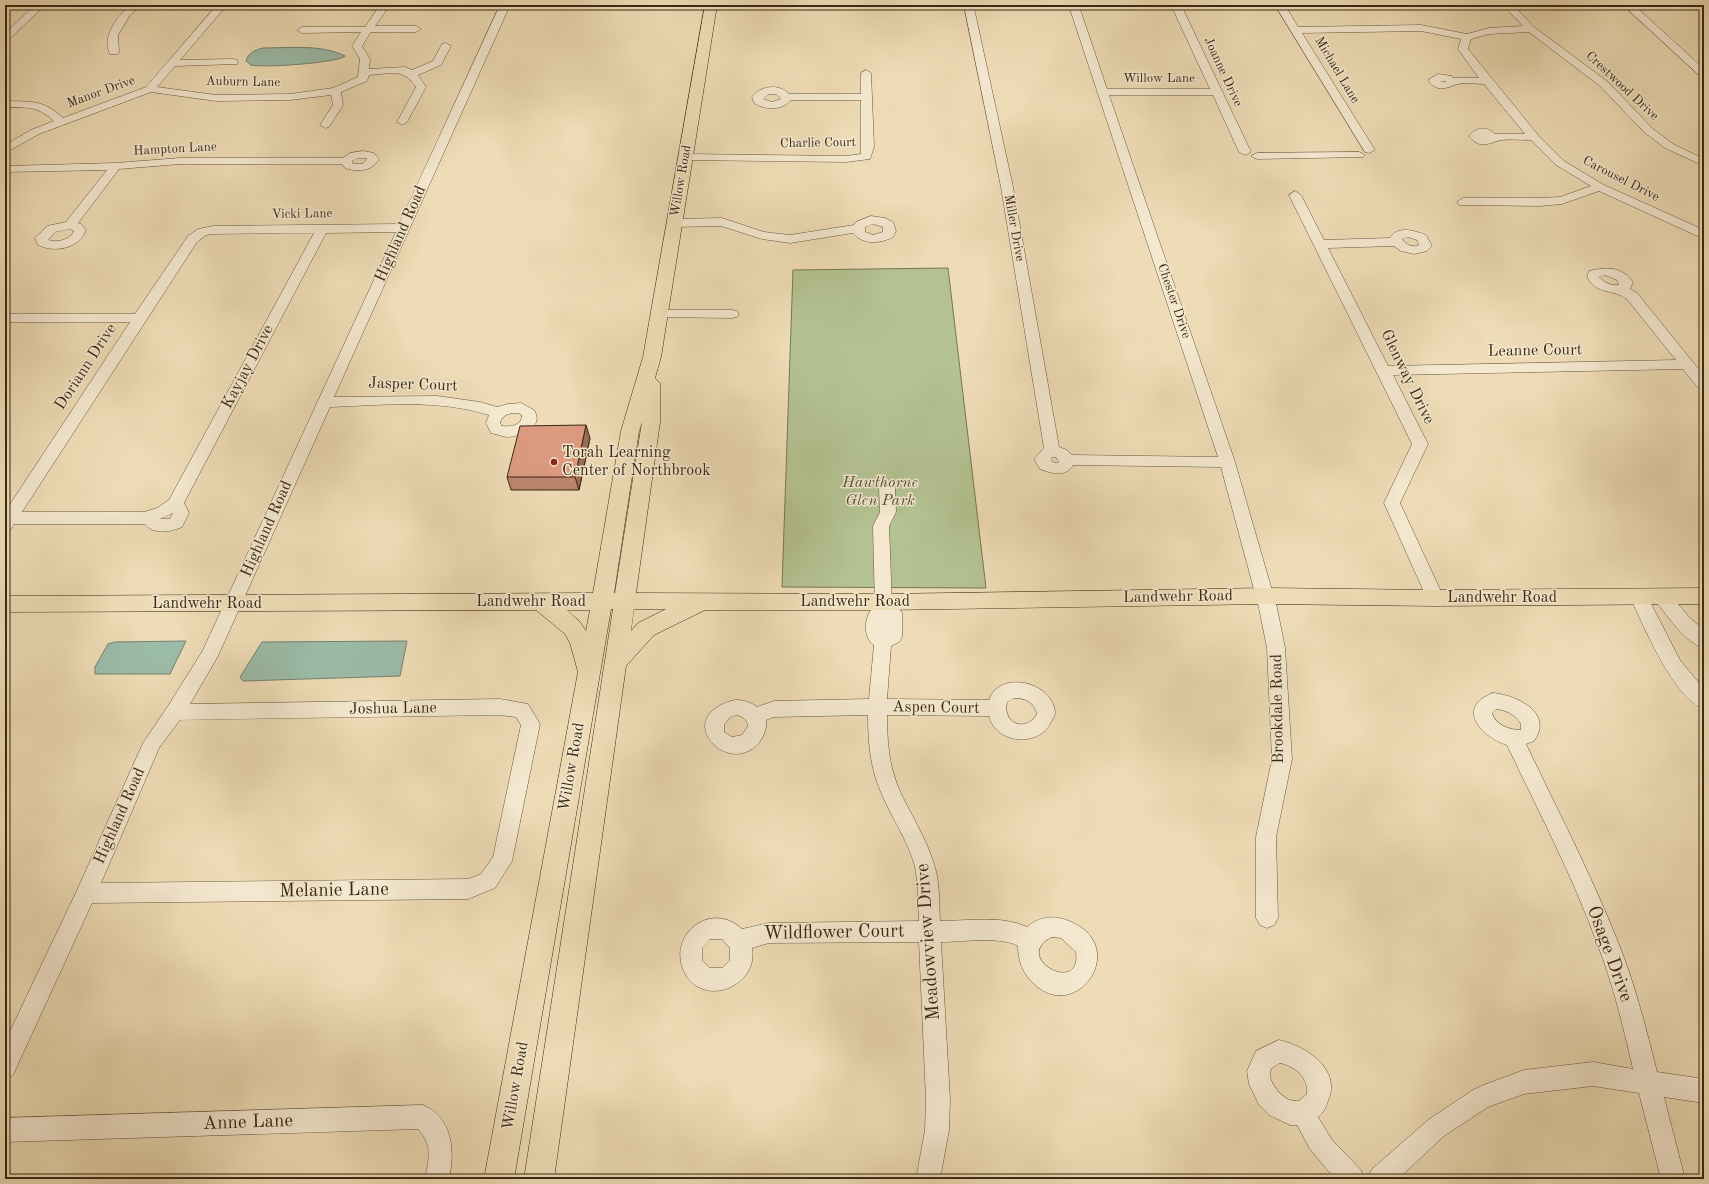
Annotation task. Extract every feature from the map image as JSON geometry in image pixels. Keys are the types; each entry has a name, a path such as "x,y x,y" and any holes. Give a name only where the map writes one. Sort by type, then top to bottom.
{"main road":[{"name":"Willow Road","path":"499,1179 602,601 630,431 652,357 711,5"},
{"name":"Willow Road","path":"539,1179 651,422 652,357"},
{"name":"Landwehr Road","path":"5,604 703,601 884,606 1266,596 1435,598 1704,596"},
{"path":"615,663 646,629 703,601"},
{"path":"540,602 568,620 579,637 588,676"}],"street":[{"path":"5,38 34,12 37,5"},
{"path":"114,52 113,35 126,13 137,5"},
{"name":"Manor Drive","path":"5,150 17,141 61,122 150,89 222,5"},
{"path":"385,5 357,46 365,59 363,74 410,73 437,63 446,46"},
{"name":"Highland Road","path":"5,1067 86,893 152,743 175,712 209,656 505,5"},
{"name":"Chester Drive","path":"969,5 1072,6 1103,92 1227,462 1266,596"},
{"name":"Miller Drive","path":"969,5 1007,187 1052,452 1045,454 1042,459 1048,467 1060,469 1066,466 1067,460 1227,462"},
{"name":"Joanne Drive","path":"1176,5 1245,152 1254,153 1257,156 1292,156 1364,152"},
{"name":"Michael Lane","path":"1280,5 1296,30 1364,152"},
{"name":"Crestwood Drive","path":"1508,5 1531,29 1604,84 1654,134 1669,146 1704,163"},
{"path":"1628,5 1704,74"},
{"path":"1296,30 1421,28 1467,36 1489,31 1531,29"},
{"path":"302,30 416,30"},
{"name":"Carousel Drive","path":"1467,36 1464,49 1487,81 1534,137 1560,163 1600,187 1704,235"},
{"path":"1689,60 1704,60"},
{"path":"173,62 232,62"},
{"path":"402,122 421,87 410,73"},
{"name":"Charlie Court","path":"686,157 846,159 866,157 868,147 866,73"},
{"name":"Auburn Lane","path":"150,89 216,98 290,97 335,91 363,79 363,74"},
{"path":"1452,81 1487,81"},
{"path":"325,125 338,105 335,91"},
{"name":"Willow Lane","path":"1103,92 1216,92"},
{"path":"786,97 866,97"},
{"path":"5,104 35,105 47,108 61,122"},
{"path":"1494,137 1534,137"},
{"path":"1364,152 1375,152 1377,158"},
{"name":"Hampton Lane","path":"5,169 116,166 188,161 346,161"},
{"path":"70,225 116,166"},
{"path":"1463,202 1540,202 1562,200 1600,187"},
{"name":"Glenway Drive","path":"1295,195 1385,371 1420,444 1392,503 1435,598"},
{"path":"674,223 722,222 775,238 790,238 858,228"},
{"name":"Vicki Lane","path":"202,232 213,230 404,228"},
{"name":"Kayjay Drive","path":"7,521 144,518 151,516 152,522 157,525 163,526 176,522 181,513 180,509 175,504 322,229"},
{"name":"Doriann Drive","path":"7,521 139,318 192,240 202,232"},
{"path":"1319,244 1397,242"},
{"path":"1622,289 1632,296 1704,386"},
{"path":"659,314 732,314"},
{"path":"5,318 139,318"},
{"name":"Leanne Court","path":"1385,371 1687,364"},
{"name":"Jasper Court","path":"325,402 442,401 487,408 499,412"},
{"path":"884,606 881,526 888,512 887,488"},
{"name":"Brookdale Road","path":"1266,596 1276,648 1282,759 1266,837 1267,918"},
{"path":"1639,597 1673,668 1691,690 1704,701"},
{"path":"1662,597 1683,622 1704,641"},
{"name":"Meadowview Drive","path":"884,606 893,613 893,637 883,642 877,707 879,748 885,778 925,861 938,1099 937,1130 928,1179"},
{"name":"Joshua Lane","path":"175,712 500,707 521,710 531,724 518,795"},
{"name":"Aspen Court","path":"755,716 774,709 877,707 995,708"},
{"name":"Osage Drive","path":"1514,739 1608,943 1629,1006 1647,1082 1673,1179"},
{"name":"Melanie Lane","path":"86,893 468,889 488,880 502,861 518,795"},
{"name":"Wildflower Court","path":"739,940 769,933 930,931 999,932 1018,934 1030,941"},
{"path":"1380,1179 1436,1128 1481,1098 1524,1082 1593,1074 1704,1091"},
{"path":"1304,1112 1310,1130 1325,1152 1352,1179"},
{"name":"Anne Lane","path":"5,1130 423,1117 435,1130 443,1152 437,1179"}],"green space":[{"name":"Hawthorne Glen Park","path":"948,268 986,588 782,587 793,270"}],"shaded area":[{"path":"263,48 315,48 336,52 345,56 329,61 284,65 258,66 251,65 246,61 252,52"},
{"path":"186,641 170,674 95,674 95,667 108,644 115,642"},
{"path":"407,641 400,676 243,681 240,677 262,642"}],"building":[{"path":"586,425 575,477 507,477 520,426"}],"place":[{"name":"Torah Learning Center of Northbrook","path":"554,462"}]}
